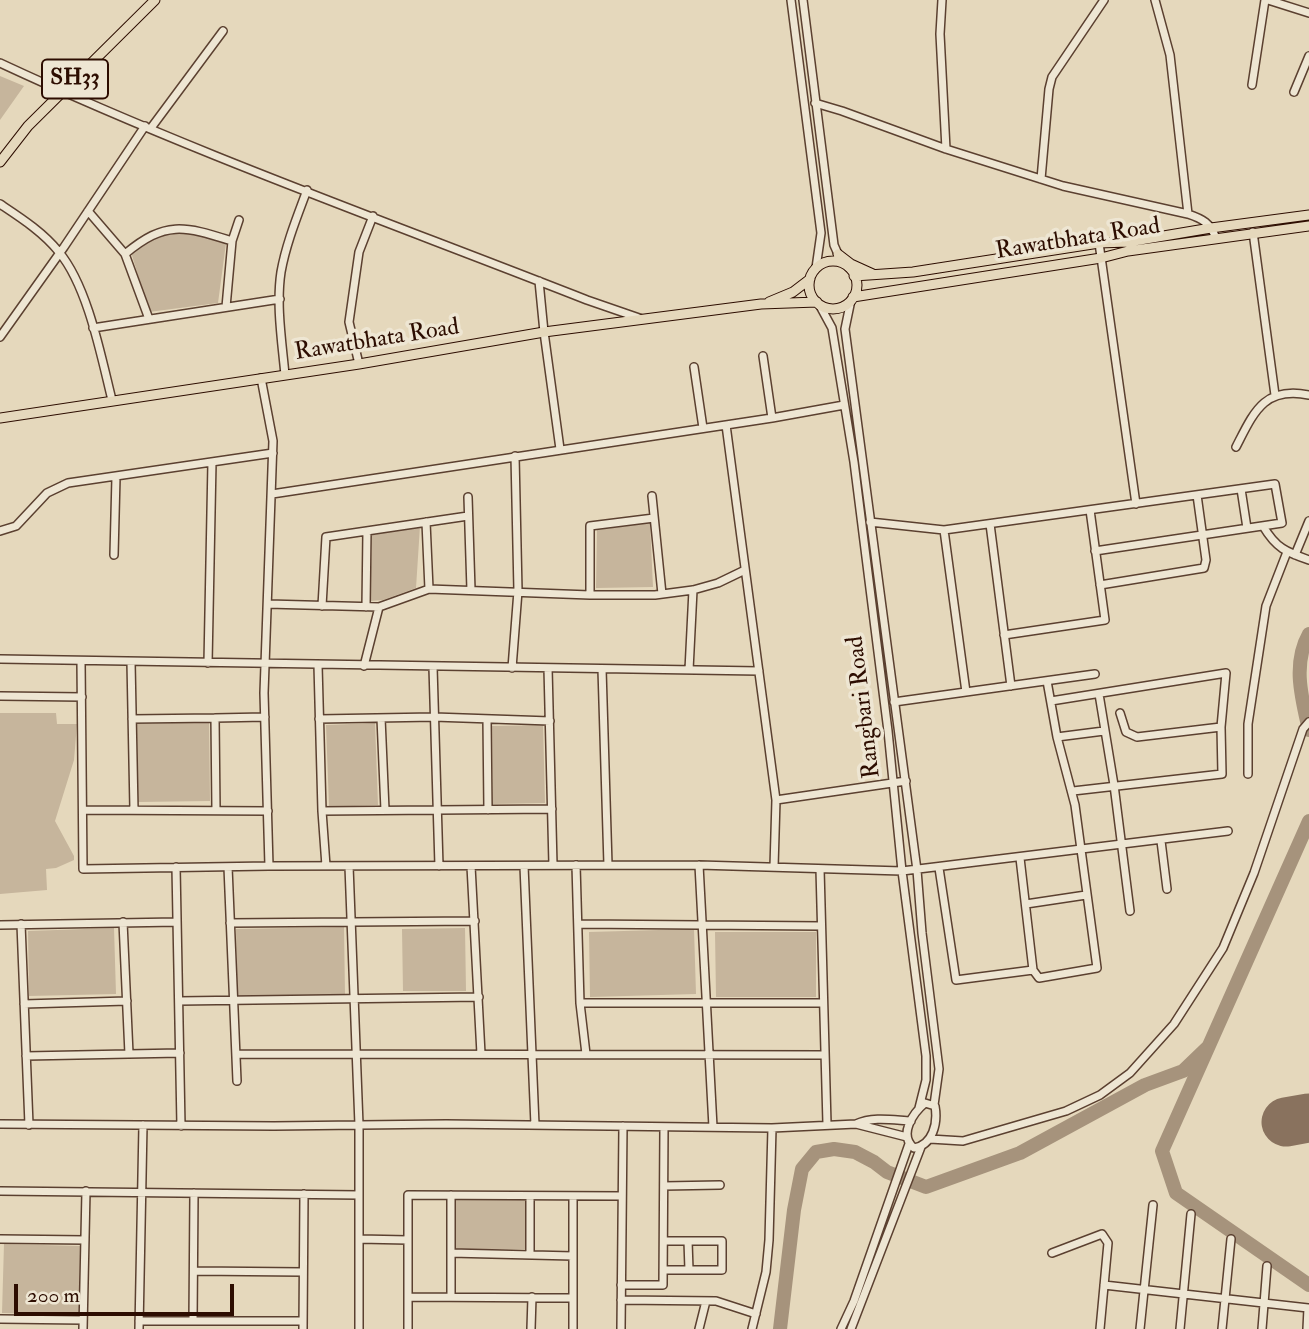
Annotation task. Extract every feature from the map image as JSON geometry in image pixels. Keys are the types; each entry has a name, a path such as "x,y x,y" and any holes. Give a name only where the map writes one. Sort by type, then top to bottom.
{"main road":[{"name":"SH33","path":"0,162 28,126 155,0"},
{"name":"Rawatbhata Road","path":"852,272 877,276 1309,215"},
{"name":"Rawatbhata Road","path":"852,298 1101,258 1128,251 1309,226"},
{"path":"838,254 851,264 877,276"},
{"path":"829,261 836,261 852,272 856,289 846,305 832,309 818,303 810,292 810,279 816,268 829,261"},
{"name":"Rawatbhata Road","path":"761,304 793,292 810,279"},
{"name":"Rawatbhata Road","path":"0,418 359,364 544,332 761,304 818,303"}],"street":[{"path":"791,0 821,233 816,268"},
{"path":"803,0 832,230 838,254 852,272"},
{"path":"942,0 940,34 946,149"},
{"path":"1041,179 1052,77 1104,0"},
{"path":"1155,0 1170,55 1188,214"},
{"path":"1252,85 1266,0 1309,13"},
{"path":"0,337 148,127 223,30"},
{"path":"1294,92 1309,56"},
{"path":"799,62 810,61"},
{"path":"0,63 148,127 642,319"},
{"path":"815,103 1041,179 1188,214 1205,220 1216,238"},
{"path":"808,124 818,122"},
{"path":"285,375 281,274 292,228 307,190"},
{"path":"0,204 33,226 60,253 85,299 113,400"},
{"path":"89,211 125,254 149,319"},
{"path":"359,364 349,322 359,253 373,216"},
{"path":"226,307 232,241 239,220"},
{"path":"125,254 156,232 168,229 194,230 232,241"},
{"path":"821,233 832,230"},
{"path":"1253,232 1275,395"},
{"path":"1099,243 1136,504"},
{"path":"539,281 560,449"},
{"name":"Rangbari Road","path":"852,298 845,329 906,780 939,1069 934,1105 935,1122 930,1139"},
{"path":"93,328 281,299"},
{"name":"Rangbari Road","path":"818,303 832,328 859,500 926,1056 926,1080 919,1108"},
{"path":"763,356 772,418"},
{"path":"694,367 703,428"},
{"path":"261,378 274,441 265,665 269,866"},
{"path":"1236,447 1255,411 1263,402 1275,395 1309,396"},
{"path":"271,494 844,405"},
{"path":"726,425 776,800 774,867"},
{"path":"0,531 16,526 47,493 59,486 273,453"},
{"path":"512,668 518,591 515,456"},
{"path":"208,663 212,462"},
{"path":"114,555 117,477"},
{"path":"870,522 944,530 1275,484 1282,523 1095,551"},
{"path":"1241,489 1247,528"},
{"path":"1100,585 1204,568 1206,560 1196,495"},
{"path":"652,496 662,594"},
{"path":"468,497 471,590"},
{"path":"1004,635 1105,621 1090,510"},
{"path":"322,606 326,537 468,516"},
{"path":"590,595 590,526 654,518"},
{"path":"1248,774 1248,724 1266,606 1309,521"},
{"path":"426,522 429,589"},
{"path":"990,524 1011,686"},
{"path":"1263,526 1273,543 1291,554 1309,560"},
{"path":"944,530 966,692"},
{"path":"366,607 367,531"},
{"path":"268,604 379,607 429,589 590,595 662,594 718,583 745,570"},
{"path":"689,670 693,590"},
{"path":"364,666 379,607"},
{"path":"0,659 759,671"},
{"path":"81,661 83,869 699,865 902,871 1228,831"},
{"path":"131,662 134,810"},
{"path":"318,665 326,866"},
{"path":"433,667 439,866"},
{"path":"548,668 553,866"},
{"path":"602,669 608,865"},
{"path":"1051,701 1226,673 1221,727 1222,774 1073,791"},
{"path":"894,702 1095,674"},
{"path":"1020,858 1033,970 1040,978 1097,968 1073,791 1057,737 1047,681"},
{"path":"1099,694 1130,911"},
{"path":"0,696 82,697"},
{"path":"1120,713 1123,728 1130,736 1137,737 1221,727"},
{"path":"132,719 265,717"},
{"path":"381,718 385,810"},
{"path":"215,719 216,810"},
{"path":"319,719 550,721"},
{"path":"487,719 488,810"},
{"path":"0,1124 772,1128 856,1124 908,1141 914,1148 930,1139 963,1141 1066,1111 1100,1095 1130,1073 1174,1024 1223,948 1254,873 1303,729 1309,722"},
{"path":"1057,737 1104,731"},
{"path":"776,800 906,780"},
{"path":"322,811 552,809"},
{"path":"83,810 268,811"},
{"path":"1161,841 1167,889"},
{"path":"699,865 713,1127"},
{"path":"228,866 237,1081"},
{"path":"349,866 359,1125 359,1329"},
{"path":"471,866 481,1054"},
{"path":"524,866 535,1125"},
{"path":"576,866 580,1003 586,1054"},
{"path":"176,867 181,1126"},
{"path":"939,868 956,979 1033,970"},
{"path":"820,869 827,1124"},
{"path":"1026,904 1086,895"},
{"path":"230,923 475,921"},
{"path":"123,922 129,1054"},
{"path":"0,925 177,922"},
{"path":"21,924 29,1125"},
{"path":"579,924 821,926"},
{"path":"179,1001 479,997"},
{"path":"24,1003 127,1001"},
{"path":"580,1003 823,1003"},
{"path":"26,1056 180,1053"},
{"path":"236,1054 825,1055"},
{"path":"841,1329 854,1301 890,1196 908,1141 911,1121 919,1108 926,1103 934,1105"},
{"path":"856,1124 878,1119 911,1121"},
{"path":"143,1125 139,1325 193,1321 303,1325 304,1194"},
{"path":"621,1329 623,1126"},
{"path":"621,1285 663,1284 664,1126"},
{"path":"752,1329 766,1272 772,1128"},
{"path":"851,1329 920,1147"},
{"path":"664,1186 720,1185"},
{"path":"0,1191 359,1195"},
{"path":"83,1329 86,1191"},
{"path":"193,1321 194,1193"},
{"path":"408,1329 408,1195 622,1196"},
{"path":"451,1195 451,1297"},
{"path":"530,1196 530,1255"},
{"path":"573,1196 573,1329"},
{"path":"1140,1329 1153,1205"},
{"path":"1180,1329 1191,1214"},
{"path":"1052,1253 1102,1234 1108,1243 1100,1329"},
{"path":"0,1239 85,1240"},
{"path":"1222,1329 1231,1239"},
{"path":"359,1240 408,1240"},
{"path":"663,1270 722,1269 722,1241 664,1241"},
{"path":"688,1241 689,1270"},
{"path":"451,1253 573,1256"},
{"path":"1262,1329 1267,1266"},
{"path":"194,1271 303,1272"},
{"path":"1104,1285 1308,1308 1307,1329"},
{"path":"408,1297 573,1298"},
{"path":"531,1297 531,1329"},
{"path":"621,1300 706,1301 739,1307 756,1314"},
{"path":"699,1329 706,1301"},
{"path":"0,1319 83,1320"}],"shaded area":[{"path":"0,76 24,86 0,120"},
{"path":"178,232 226,243 218,303 149,312 131,252 150,239"},
{"path":"650,523 653,587 596,588 597,530"},
{"path":"420,526 416,588 383,600 370,601 372,535"},
{"path":"0,713 56,713 57,724 77,724 74,760 55,821 74,860 56,868 46,869 47,890 0,894"},
{"path":"209,722 210,801 138,802 137,724"},
{"path":"375,723 378,805 329,807 326,725"},
{"path":"543,725 545,803 493,804 492,726"},
{"path":"344,927 345,995 237,997 236,929"},
{"path":"114,928 116,994 29,996 28,931"},
{"path":"465,928 466,991 403,991 402,929"},
{"path":"694,929 696,994 590,997 589,932"},
{"path":"715,932 816,932 816,997 716,997"},
{"path":"525,1198 526,1249 455,1250 454,1199"},
{"path":"4,1244 80,1246 79,1315 2,1313"}],"waterway":[{"path":"1309,634 1304,645 1300,669 1301,694 1309,730"},
{"path":"1309,821 1162,1151 1176,1193 1309,1285"},
{"path":"780,1329 794,1210 802,1169 816,1152 834,1149 855,1152 887,1172 926,1187 1020,1153 1145,1085 1183,1071 1208,1047"}],"runway":[{"path":"1286,1122 1309,1118"}]}
